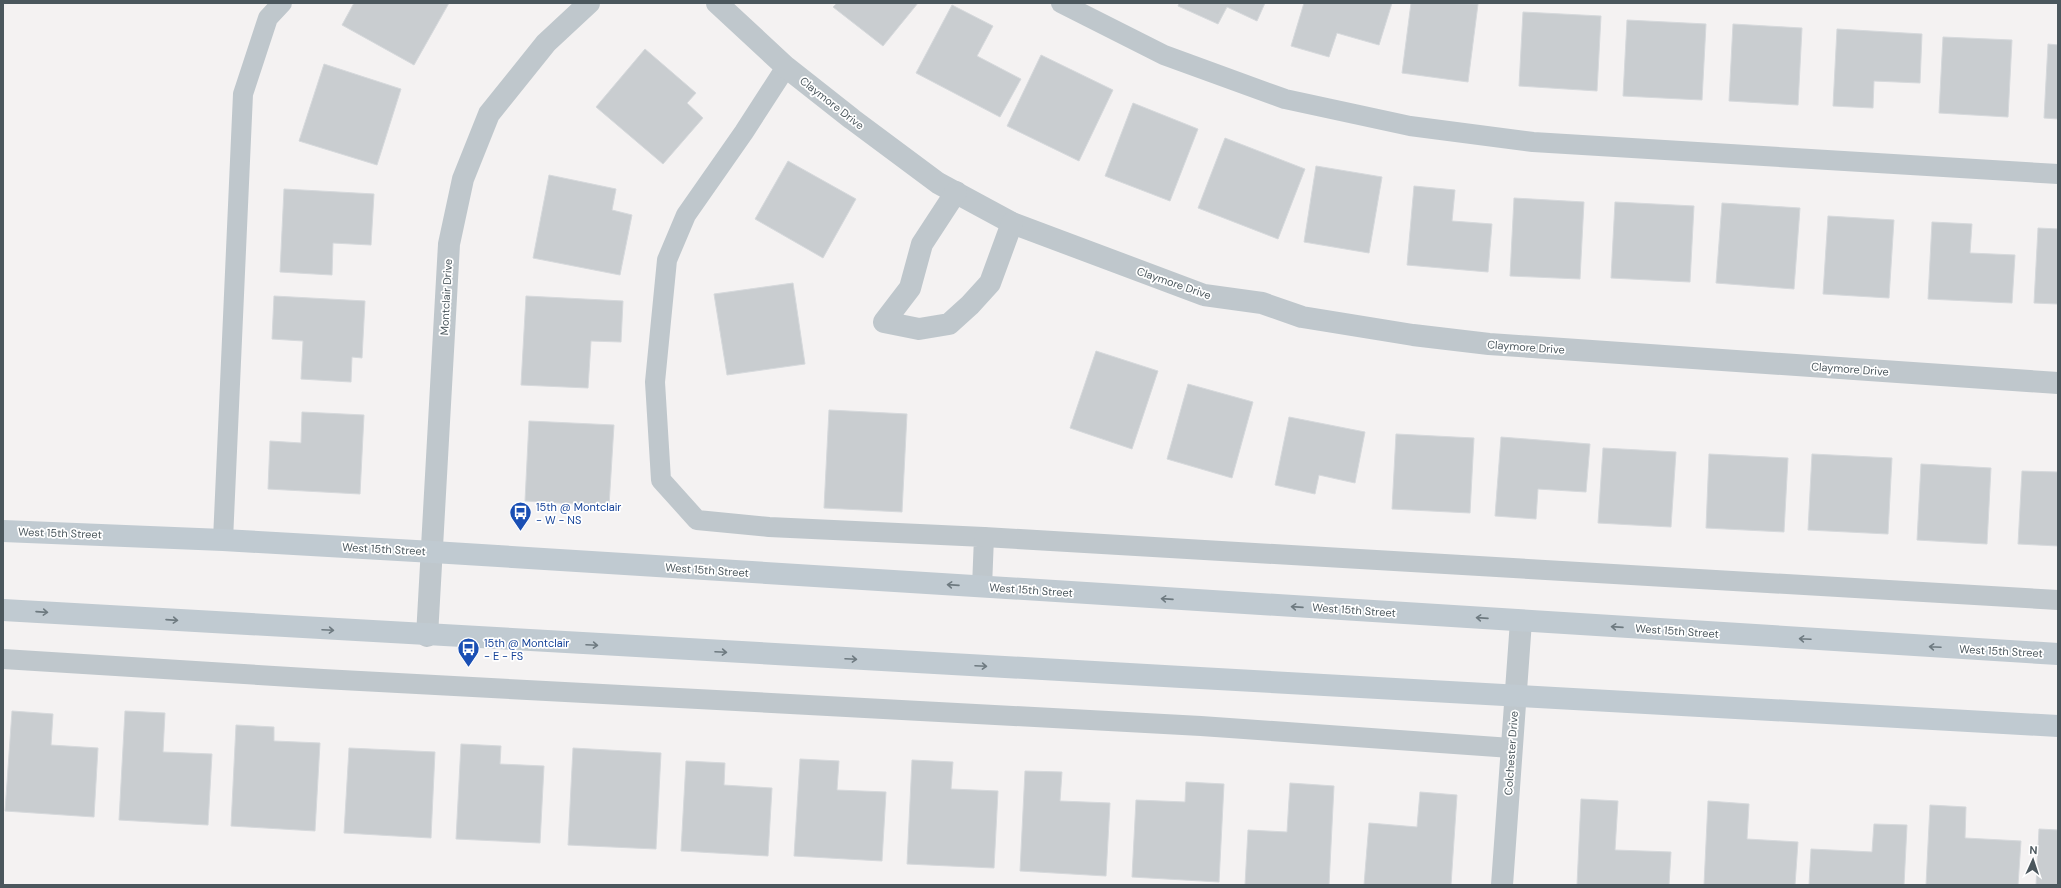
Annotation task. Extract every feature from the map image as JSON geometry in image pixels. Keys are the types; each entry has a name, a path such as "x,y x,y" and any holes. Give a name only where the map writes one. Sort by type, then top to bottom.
{"main road":[{"name":"West 15th Street","path":"3,531 223,540 433,552 2058,654"},
{"path":"3,610 427,636 1515,694 2058,726"}],"street":[{"name":"Montclair Drive","path":"427,636 433,552 449,244 463,179 489,114 546,43 589,3"},
{"name":"Claymore Drive","path":"717,3 786,67 858,124 938,183 1012,223 1204,295 1262,304 1302,317 1413,335 1489,344 2058,383"},
{"path":"956,192 922,244 910,288 884,322 919,329 949,324 970,305 990,283 1012,223"},
{"name":"Colchester Drive","path":"1502,885 1521,621"}],"lane":[{"path":"223,540 243,94 268,18 282,3"},
{"path":"1061,3 1164,55 1285,99 1410,126 1533,142 2058,174"},
{"path":"786,67 744,132 686,215 667,260 655,382 661,480 697,520 769,527 984,537 2058,600"},
{"path":"982,587 984,537"},
{"path":"3,659 323,679 1202,726 1511,748"}],"building":[{"path":"354,3 449,3 414,65 342,25"},
{"path":"837,3 918,3 883,46 833,7"},
{"path":"1179,3 1265,3 1257,21 1227,7 1218,24 1178,6"},
{"path":"1304,3 1392,3 1379,45 1337,33 1329,57 1291,46"},
{"path":"1411,3 1478,4 1468,82 1402,73"},
{"path":"952,5 993,26 977,56 1021,79 1000,117 916,73"},
{"path":"1523,12 1601,16 1597,91 1519,86"},
{"path":"1627,20 1706,24 1702,100 1623,96"},
{"path":"1733,24 1802,28 1798,105 1729,101"},
{"path":"1837,29 1922,34 1920,83 1874,81 1873,108 1833,106"},
{"path":"1943,37 2012,40 2008,117 1939,113"},
{"path":"2048,44 2058,45 2058,119 2044,118"},
{"path":"645,49 696,93 687,103 703,118 663,164 596,107"},
{"path":"1041,55 1113,90 1079,161 1007,126"},
{"path":"324,64 401,89 377,165 299,141"},
{"path":"1133,103 1198,129 1170,201 1105,176"},
{"path":"1225,138 1305,169 1278,239 1198,208"},
{"path":"788,161 856,199 823,258 755,219"},
{"path":"1316,166 1382,177 1369,253 1304,242"},
{"path":"549,175 616,189 612,210 632,215 620,275 533,258"},
{"path":"1414,186 1455,190 1452,221 1492,224 1488,272 1407,265"},
{"path":"284,189 374,194 371,245 333,243 332,275 280,272"},
{"path":"1514,198 1584,202 1580,279 1510,276"},
{"path":"1615,202 1694,206 1690,282 1611,278"},
{"path":"1722,203 1800,208 1794,289 1716,283"},
{"path":"1828,216 1894,220 1889,298 1823,294"},
{"path":"1932,222 1972,224 1970,253 2015,255 2012,303 1928,299"},
{"path":"2038,228 2058,229 2058,304 2034,303"},
{"path":"793,283 805,364 727,375 714,294"},
{"path":"274,296 365,301 362,358 352,357 351,382 301,379 303,341 272,339"},
{"path":"526,296 623,301 621,342 591,341 588,388 521,385"},
{"path":"1096,351 1158,371 1132,449 1070,428"},
{"path":"1188,384 1253,402 1232,478 1167,459"},
{"path":"829,410 907,414 902,512 824,508"},
{"path":"302,412 364,415 360,494 268,489 270,441 301,443"},
{"path":"1289,417 1365,432 1355,483 1319,475 1315,494 1275,485"},
{"path":"529,421 614,425 609,506 525,501"},
{"path":"1396,434 1474,438 1470,513 1392,509"},
{"path":"1501,437 1590,444 1586,492 1538,489 1536,519 1495,516"},
{"path":"1603,448 1676,452 1671,527 1598,523"},
{"path":"1709,454 1788,458 1784,532 1706,528"},
{"path":"1812,454 1892,458 1888,534 1808,530"},
{"path":"1921,464 1991,468 1987,544 1917,540"},
{"path":"2022,471 2058,472 2058,546 2018,544"},
{"path":"12,711 53,714 51,745 98,748 94,817 5,811"},
{"path":"125,711 165,713 163,752 212,754 208,825 119,820"},
{"path":"236,725 274,727 274,741 320,743 315,831 231,826"},
{"path":"461,744 501,746 500,764 544,766 540,843 456,839"},
{"path":"349,748 435,752 431,838 344,833"},
{"path":"573,748 661,753 656,849 568,845"},
{"path":"800,759 839,761 837,790 886,792 882,861 794,856"},
{"path":"912,760 953,762 951,789 998,791 994,868 907,864"},
{"path":"686,761 725,763 724,785 772,788 768,856 681,851"},
{"path":"1025,771 1062,772 1060,801 1110,803 1106,876 1020,871"},
{"path":"1186,782 1224,784 1219,882 1132,877 1136,800 1185,802"},
{"path":"1290,783 1334,786 1329,885 1245,885 1248,830 1287,832"},
{"path":"1420,792 1457,795 1451,885 1364,885 1369,823 1417,827"},
{"path":"1581,799 1618,801 1615,850 1671,852 1669,885 1577,885"},
{"path":"1708,801 1749,804 1747,839 1798,842 1795,885 1704,885"},
{"path":"1930,805 1966,807 1965,838 2021,841 2018,885 1926,885"},
{"path":"1874,824 1907,825 1904,885 1809,885 1811,849 1872,852"},
{"path":"2039,829 2058,830 2058,885 2036,885"}],"place":[{"name":"15th @ Montclair - W - NS","path":"520,532"},
{"name":"15th @ Montclair - E - FS","path":"469,668"}]}
